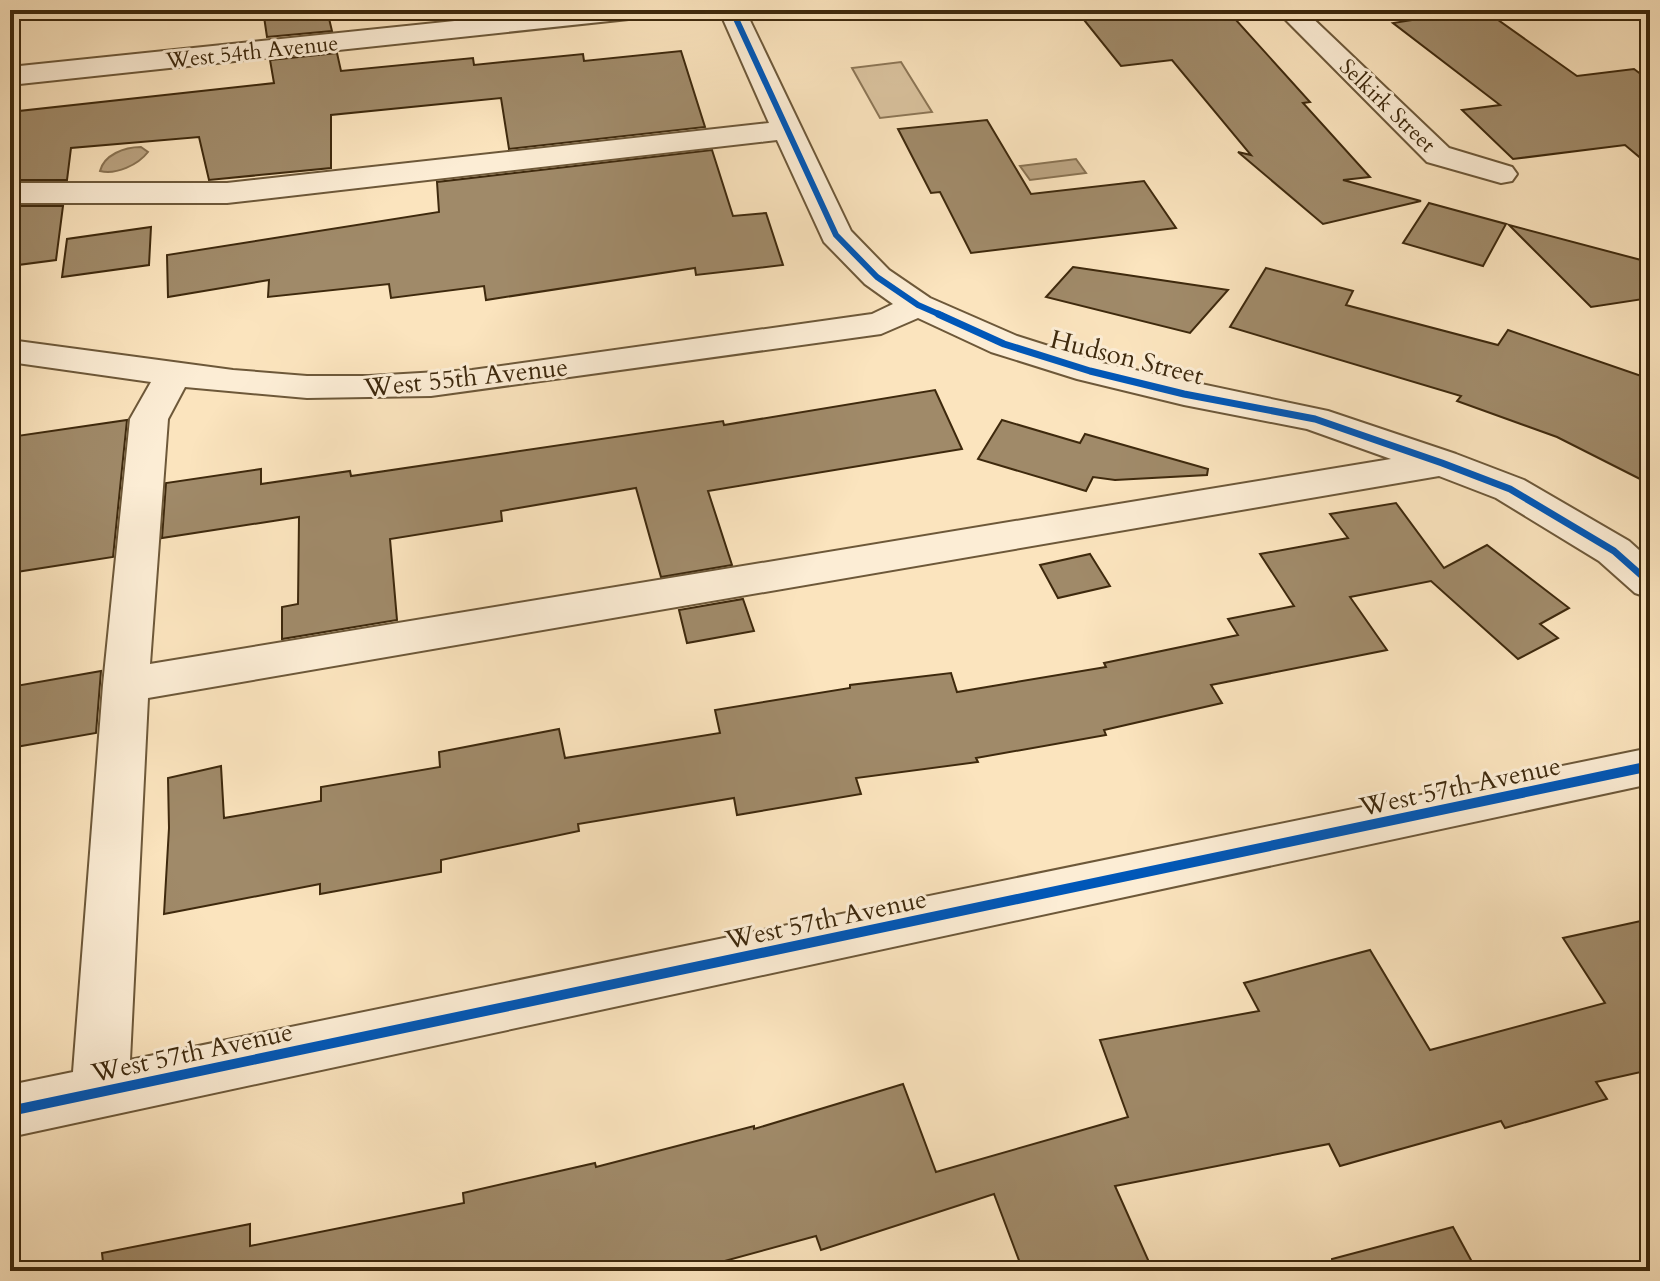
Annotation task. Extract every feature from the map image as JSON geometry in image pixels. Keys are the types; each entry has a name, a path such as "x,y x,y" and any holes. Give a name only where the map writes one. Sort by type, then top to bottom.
{"street":[{"path":"341,10 342,41"},
{"name":"West 54th Avenue","path":"10,76 638,10"},
{"name":"Hudson Street","path":"732,10 836,235 877,277 918,305 1004,344 1090,371 1184,394 1315,419 1442,463 1510,489 1614,551 1650,583"},
{"name":"Selkirk Street","path":"1289,10 1438,155 1501,174"},
{"path":"10,193 227,193 787,130"},
{"name":"West 55th Avenue","path":"10,351 255,383 353,388 472,381 881,323 918,305"},
{"path":"100,1092 126,685 149,419 174,373"},
{"path":"126,685 1442,463"},
{"name":"West 57th Avenue","path":"10,1111 1650,766"}],"shaded area":[{"path":"901,62 932,112 880,118 852,68"},
{"path":"141,147 148,152 133,165 113,172 100,171 106,160 116,153"},
{"path":"1076,159 1086,173 1030,180 1020,166"}],"building":[{"path":"263,10 327,10 332,31 267,37"},
{"path":"1076,10 1227,10 1310,102 1303,103 1370,177 1343,180 1421,201 1323,224 1238,152 1251,155 1172,60 1121,66"},
{"path":"1484,10 1577,76 1634,69 1650,81 1650,166 1625,145 1513,159 1462,110 1500,105 1393,23"},
{"path":"681,51 705,127 509,149 501,98 331,115 331,168 209,180 199,137 71,148 67,180 10,180 10,112 274,83 270,60 337,53 341,71 473,58 474,65 583,54 584,61"},
{"path":"987,120 1031,194 1144,181 1176,228 971,253 940,192 931,193 898,129"},
{"path":"712,150 733,216 766,213 783,265 696,275 695,268 486,300 484,286 391,298 389,284 268,297 269,280 168,297 167,255 439,212 437,182"},
{"path":"1429,203 1506,224 1483,266 1403,243"},
{"path":"10,206 63,206 56,260 10,266"},
{"path":"1509,225 1641,260 1650,268 1650,298 1591,307"},
{"path":"151,227 149,265 62,277 67,239"},
{"path":"1073,267 1228,290 1190,333 1046,297"},
{"path":"1266,268 1353,291 1346,305 1498,345 1508,330 1650,379 1650,484 1557,437 1457,401 1461,396 1230,327"},
{"path":"935,390 962,449 708,491 732,565 661,577 636,488 501,511 502,521 390,539 397,620 282,639 282,607 298,604 299,517 162,538 166,483 261,469 261,484 350,471 351,476 723,421 724,425"},
{"path":"127,420 113,557 10,573 10,437"},
{"path":"1002,420 1080,443 1085,434 1208,469 1207,475 1115,480 1093,477 1086,491 978,459"},
{"path":"1396,503 1444,568 1487,545 1569,608 1540,624 1558,638 1518,659 1431,581 1350,597 1387,650 1211,685 1222,703 1104,730 1106,735 976,758 978,762 856,778 861,794 737,815 734,798 578,824 579,831 441,860 441,872 320,894 320,884 164,914 169,828 168,778 221,766 224,818 321,801 321,787 440,767 439,752 559,729 565,758 720,733 715,710 850,688 850,685 951,673 957,692 1106,667 1104,663 1238,635 1228,619 1294,606 1260,554 1348,538 1330,514"},
{"path":"1090,554 1110,586 1058,598 1040,565"},
{"path":"743,599 754,631 687,643 679,610"},
{"path":"101,671 96,733 10,748 10,687"},
{"path":"1650,919 1650,1070 1596,1082 1607,1099 1505,1128 1501,1121 1340,1166 1329,1144 1115,1186 1153,1271 1023,1271 994,1194 821,1250 816,1236 688,1271 104,1271 102,1253 250,1224 250,1246 464,1203 463,1193 595,1163 596,1167 754,1126 754,1129 903,1084 936,1172 1128,1117 1100,1040 1259,1011 1244,983 1370,950 1430,1050 1605,1003 1563,938"},
{"path":"1453,1227 1477,1271 1333,1271 1332,1259"}],"cycle path":[{"path":"732,10 836,235 877,277 918,305 1004,344 1090,371 1184,394 1315,419 1442,463 1510,489 1614,551 1650,583"},
{"path":"10,1111 1650,766"}]}
